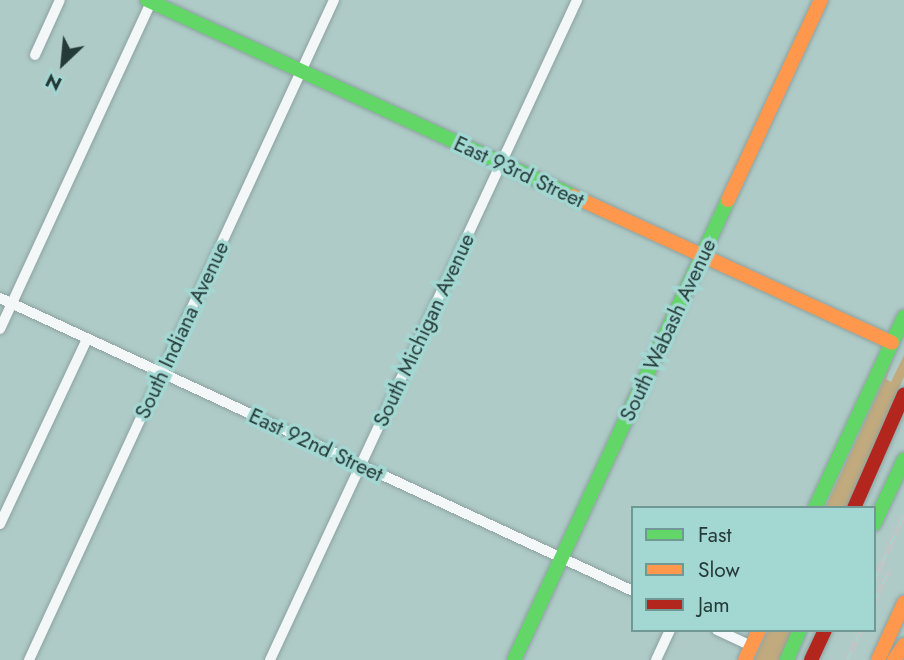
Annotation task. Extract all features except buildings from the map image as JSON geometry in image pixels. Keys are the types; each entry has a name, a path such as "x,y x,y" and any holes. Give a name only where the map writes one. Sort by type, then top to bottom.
{"main road":[{"name":"South Wabash Avenue","path":"514,660 821,0"},
{"name":"East 93rd Street","path":"150,1 892,343"},
{"path":"816,506 904,317"},
{"path":"855,506 904,394"},
{"path":"876,520 904,460"},
{"path":"878,660 904,603"},
{"path":"745,660 757,632"},
{"path":"787,660 799,632"},
{"path":"811,660 824,632"},
{"path":"894,660 904,645"}],"street":[{"path":"35,55 60,0"},
{"name":"South Indiana Avenue","path":"29,660 334,0"},
{"name":"South Michigan Avenue","path":"270,660 578,0"},
{"path":"0,329 150,1"},
{"name":"East 92nd Street","path":"0,298 631,590"},
{"path":"0,524 87,339"},
{"path":"656,660 669,632"},
{"path":"721,632 751,646"}],"shaded area":[{"path":"904,355 904,377 848,506 826,506 893,360 886,379 891,382"},
{"path":"767,632 792,632 780,660 754,660"}],"railway":[{"path":"876,577 904,515"},
{"path":"876,598 889,571"},
{"path":"847,660 860,632"}],"traffic: fast":[{"path":"147,0 573,196"},
{"path":"514,660 728,200"},
{"path":"816,506 904,317"},
{"path":"876,520 904,460"},
{"path":"787,660 799,632"}],"traffic: slow":[{"path":"728,200 821,0"},
{"path":"573,196 892,343"},
{"path":"878,660 904,603"},
{"path":"745,660 758,632"},
{"path":"894,660 904,645"}],"traffic: jam":[{"path":"855,506 904,394"},
{"path":"811,660 824,632"}]}
